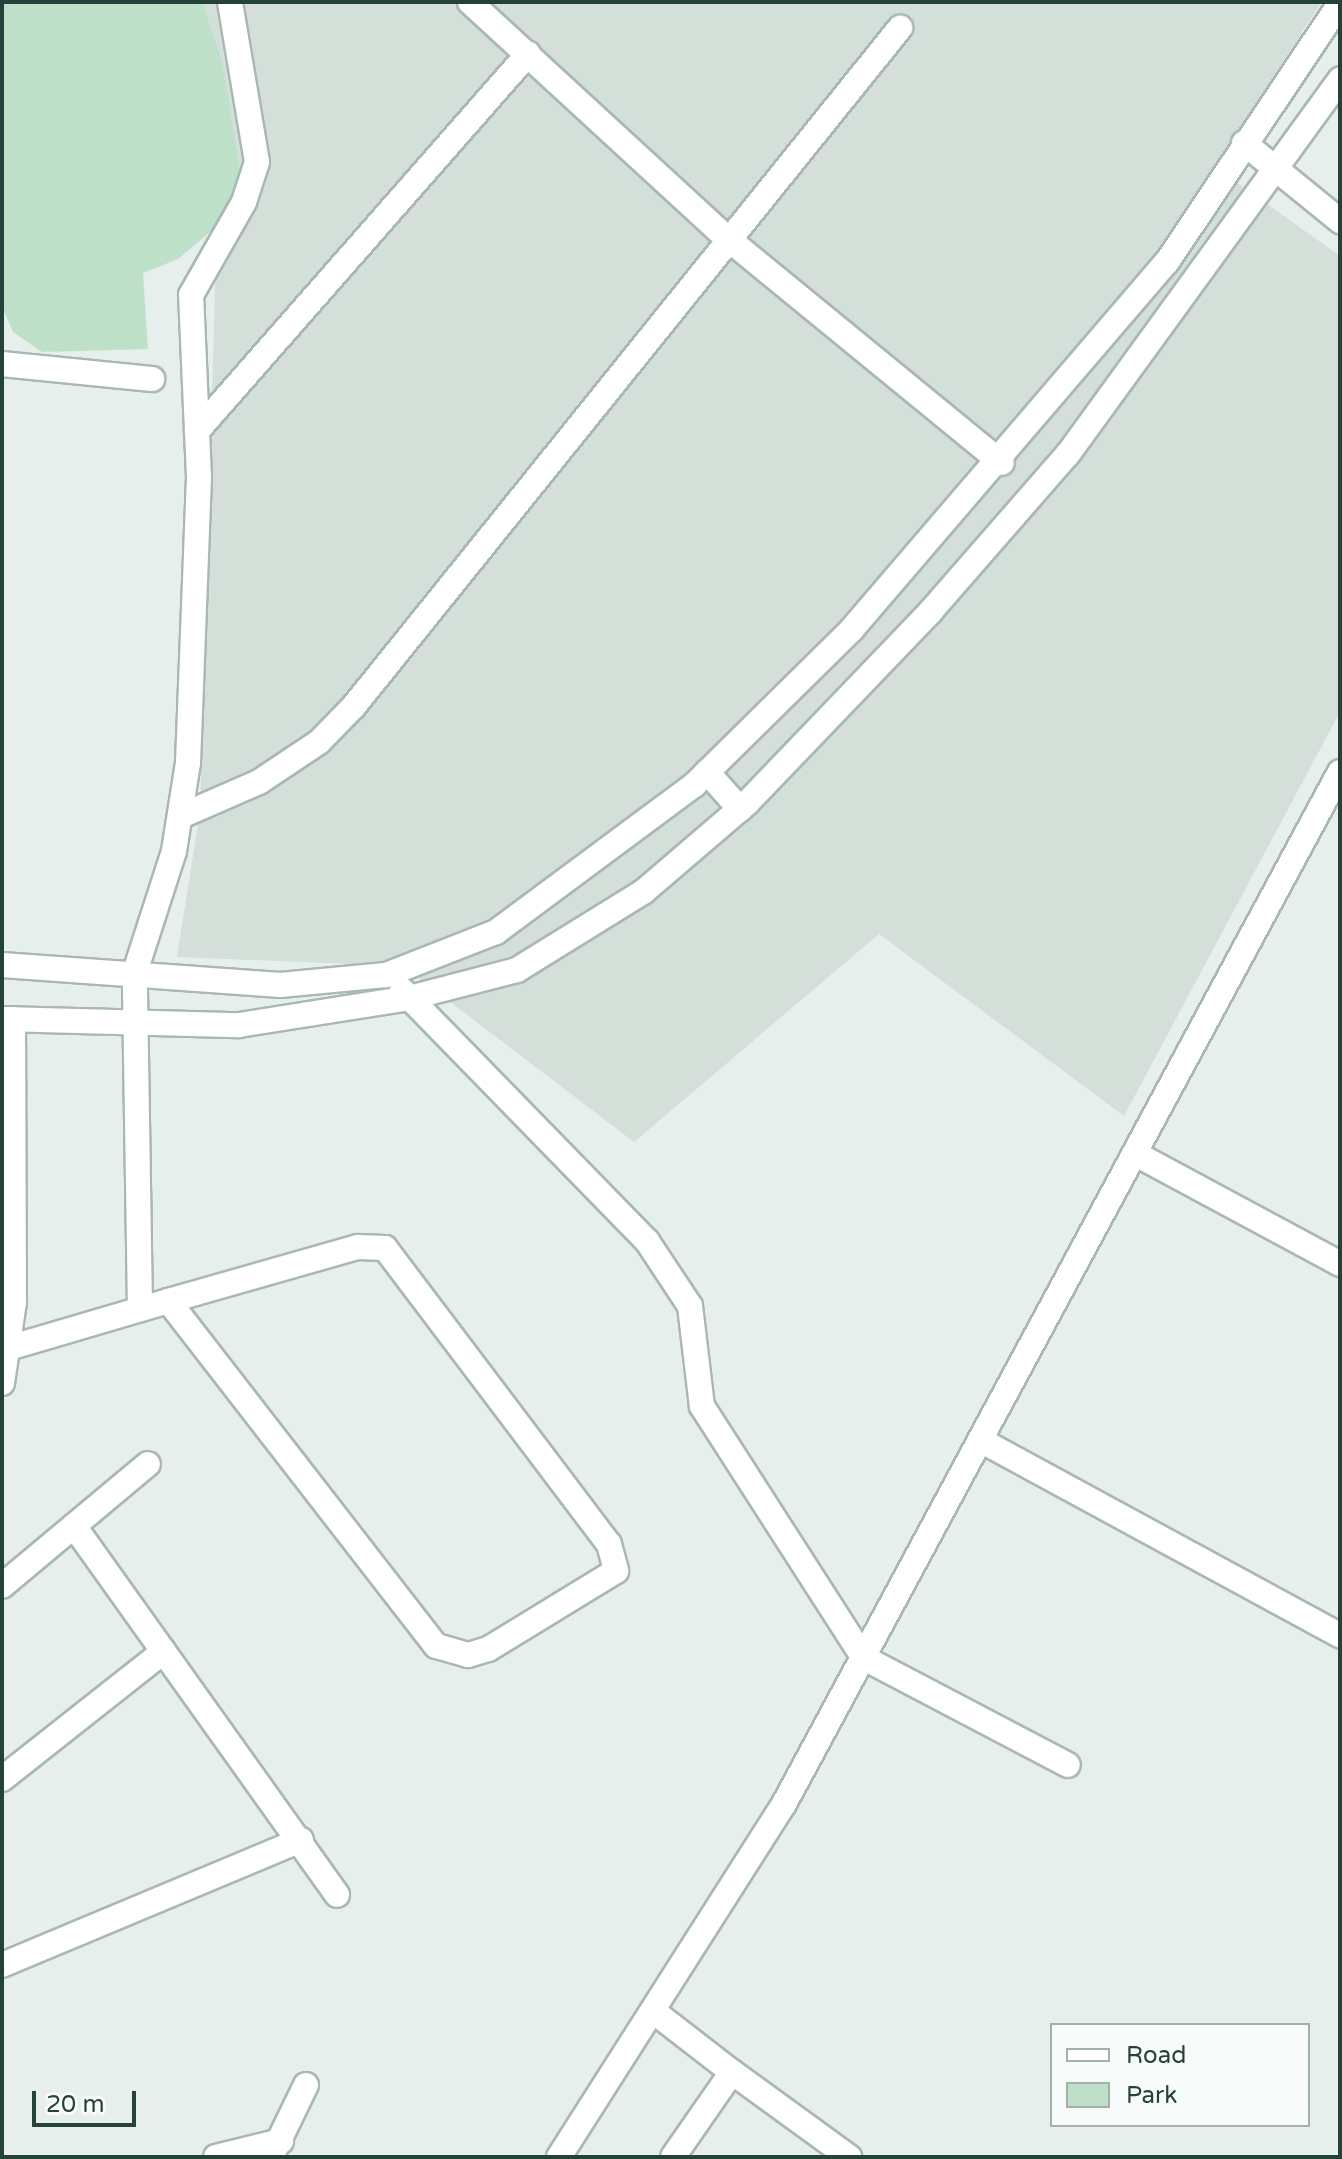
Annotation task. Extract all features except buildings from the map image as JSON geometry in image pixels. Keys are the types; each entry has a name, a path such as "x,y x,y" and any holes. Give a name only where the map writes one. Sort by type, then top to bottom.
{"street":[{"path":"470,2 727,238 1002,463"},
{"path":"140,1309 135,972 181,816 197,431 191,295 244,202 257,162 231,3"},
{"path":"2,965 135,972 280,985 386,975 496,932 707,772 852,629 1002,463 1167,262 1340,4"},
{"path":"181,816 259,782 319,742 354,706 727,238 900,28"},
{"path":"197,431 528,54"},
{"path":"2,1383 12,1347 7,1019 239,1025 409,998 517,970 643,892 740,809 930,612 1068,454 1340,79"},
{"path":"1244,143 1340,221"},
{"path":"2,364 152,379"},
{"path":"707,772 740,809"},
{"path":"559,2157 784,1804 1340,772"},
{"path":"386,975 647,1241 690,1306 702,1406 864,1658 1068,1765"},
{"path":"1136,1154 1340,1264"},
{"path":"12,1347 140,1309 168,1301 358,1247 385,1248 609,1544 616,1571 488,1649 468,1655 436,1646 168,1301"},
{"path":"982,1441 1340,1635"},
{"path":"2,1586 148,1464"},
{"path":"74,1526 301,1840 337,1895"},
{"path":"2,1779 164,1651"},
{"path":"2,1965 301,1840"},
{"path":"653,2011 849,2157"},
{"path":"673,2157 732,2072"},
{"path":"216,2157 276,2149 306,2085"}],"shaded area":[{"path":"193,2 1322,2 1214,166 1340,256 1340,712 1124,1116 879,934 634,1142 403,966 177,957 200,811 216,258"}],"green space":[{"path":"2,2 202,2 223,65 241,177 236,210 178,259 143,273 148,349 42,352 13,332 2,306"}]}
